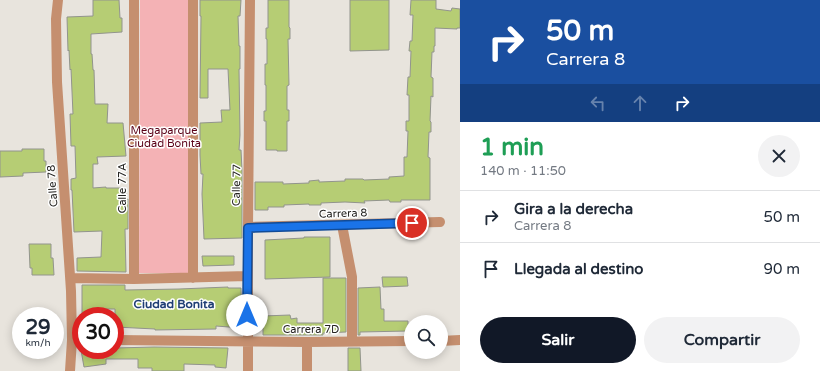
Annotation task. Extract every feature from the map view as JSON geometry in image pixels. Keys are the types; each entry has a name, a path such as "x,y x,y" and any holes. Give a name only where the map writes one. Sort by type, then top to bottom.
{"street":[{"name":"Calle 78","path":"58,0 56,20 57,82 74,307"},
{"name":"Calle 77A","path":"134,0 134,279"},
{"path":"193,0 193,278"},
{"name":"Calle 77","path":"248,371 247,276 250,0"},
{"name":"Carrera 8","path":"248,228 440,222"},
{"path":"342,225 352,277 352,341"},
{"path":"71,278 134,279 247,276"},
{"name":"Carrera 7D","path":"124,340 307,342 404,341"},
{"path":"448,341 460,340"},
{"path":"307,342 307,371"},
{"name":"Calle 78","path":"70,371 73,359"}],"green space":[{"name":"Megaparque Ciudad Bonita","path":"140,0 189,0 188,273 139,273"}],"building":[{"path":"93,0 119,0 120,18 122,18 122,32 91,34 95,104 108,104 107,123 123,123 126,156 97,157 98,164 93,164 93,188 126,188 126,199 128,199 128,229 125,229 126,272 77,271 77,258 101,257 102,231 74,232 71,179 76,178 75,146 71,146 70,114 73,114 67,17 93,16"},
{"path":"200,0 241,0 240,16 238,16 240,46 239,150 241,150 242,170 242,238 204,239 202,194 203,174 201,174 200,123 222,122 221,110 230,110 228,69 208,69 208,98 200,98"},
{"path":"268,0 289,0 290,39 288,39 289,85 287,86 287,110 289,110 289,121 287,121 287,151 266,150 266,121 264,121 264,111 266,111 265,64 267,64 266,28 268,28"},
{"path":"350,0 389,0 389,50 350,51"},
{"path":"411,0 436,0 436,9 451,11 452,8 460,9 460,28 435,28 435,46 434,52 432,52 431,77 433,78 433,97 431,96 431,132 429,132 428,157 430,158 430,200 401,200 401,202 390,202 389,200 364,201 365,203 345,202 321,203 321,205 284,205 284,207 268,207 268,210 255,210 255,182 283,182 283,184 309,183 309,181 319,180 319,182 345,181 345,179 389,179 389,177 404,176 404,157 407,157 408,131 406,131 406,121 409,121 409,95 407,95 408,77 410,77 411,51 409,51 410,41 412,41 413,15 410,15"},
{"path":"22,149 44,149 46,172 23,173 23,176 0,177 0,151 22,151"},
{"path":"330,237 330,277 265,279 265,240"},
{"path":"29,244 51,244 51,258 53,258 54,275 32,275 32,268 30,268"},
{"path":"202,256 234,256 234,265 203,266"},
{"path":"382,277 407,277 408,286 383,287"},
{"path":"323,278 346,278 346,332 323,333 323,335 263,335 263,316 290,315 291,319 297,318 297,323 323,323"},
{"path":"82,285 125,285 125,290 228,287 241,288 242,328 216,326 216,329 155,330 124,327 124,307 82,307"},
{"path":"380,287 381,309 384,309 384,321 404,321 404,331 360,332 360,335 358,335 358,288"},
{"path":"124,348 228,348 226,368 215,367 215,365 184,364 184,371 152,371 152,368 138,368 138,359 124,359"},
{"path":"348,348 360,348 361,371 348,371"},
{"path":"83,359 106,359 106,364 84,367"}],"district":[{"name":"Ciudad Bonita","path":"174,304"}],"route":[{"path":"247,315 248,228 412,223"}]}
